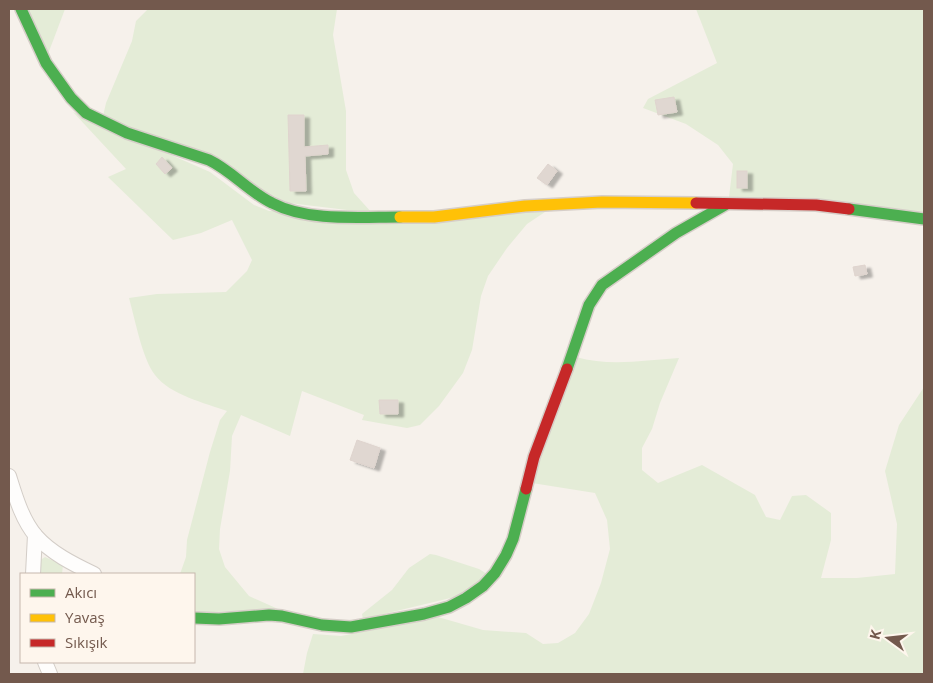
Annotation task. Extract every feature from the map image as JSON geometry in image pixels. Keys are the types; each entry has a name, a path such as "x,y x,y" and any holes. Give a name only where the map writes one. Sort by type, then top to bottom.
{"street":[{"path":"21,9 46,64 71,98 86,113 127,133 209,160 221,166 259,196 292,211 333,217 400,218 434,217 526,206 571,203 671,203 816,205 924,219"},
{"path":"195,618 219,619 269,615 338,627 352,627 424,614 449,607 483,586 495,573 513,539 534,457 595,293 602,285 676,233 725,205"},
{"path":"9,476 16,497 35,535 49,548 92,573"},
{"path":"33,573 35,535"}],"green space":[{"path":"27,9 65,9 48,54"},
{"path":"148,9 337,9 333,35 346,111 346,170 354,193 372,213 289,203 103,116 106,103 132,41 136,21"},
{"path":"696,9 924,9 924,213 729,197 733,164 718,145 686,124 643,108 648,99 717,63"},
{"path":"73,112 210,172 254,205 269,211 548,210 527,224 507,248 488,276 481,296 472,350 463,373 439,406 420,425 407,428 362,420 364,415 302,391 290,436 241,415 232,436 230,471 220,529 219,549 225,567 249,596 278,609 195,613 195,573 180,573 186,557 187,540 210,452 220,420 227,411 179,393 161,382 150,368 146,359 129,298 157,294 226,292 247,271 252,260 232,220 201,233 173,240 108,177 126,169"},
{"path":"576,357 602,362 679,358 660,403 652,429 642,448 642,470 658,483 702,465 755,495 766,517 780,520 792,496 806,495 831,513 831,540 821,578 857,578 895,574 897,524 885,471 899,425 924,387 924,674 303,674 313,634 341,636 438,617 483,630 526,633 543,644 558,643 575,633 589,614 601,583 610,549 607,520 595,493 532,483"},
{"path":"430,554 479,569 487,574 463,595 363,619 362,614 392,590 409,568"},
{"path":"45,557 63,565 62,573 36,573 39,561"}],"building":[{"path":"674,97 677,112 658,115 655,100"},
{"path":"288,115 304,115 304,147 328,145 328,154 305,156 306,191 290,191"},
{"path":"162,157 172,168 165,174 156,164"},
{"path":"548,164 557,171 547,185 537,178"},
{"path":"737,171 747,171 747,188 737,188"},
{"path":"865,265 867,274 855,276 853,267"},
{"path":"379,400 398,400 398,414 380,414"},
{"path":"357,440 380,448 374,468 350,460"}],"traffic: fast":[{"path":"21,9 46,63 71,98 86,113 127,133 209,160 264,198 286,209 318,216 351,218 400,217"},
{"path":"567,369 589,305 602,285 676,233 725,205"},
{"path":"849,209 924,219"},
{"path":"195,618 219,619 269,615 322,625 351,627 424,614 449,607 483,586 495,573 513,539 526,489"}],"traffic: slow":[{"path":"400,217 434,217 525,206 602,202 696,203"}],"traffic: jam":[{"path":"696,203 816,205 849,209"},
{"path":"526,489 534,457 567,369"}]}
